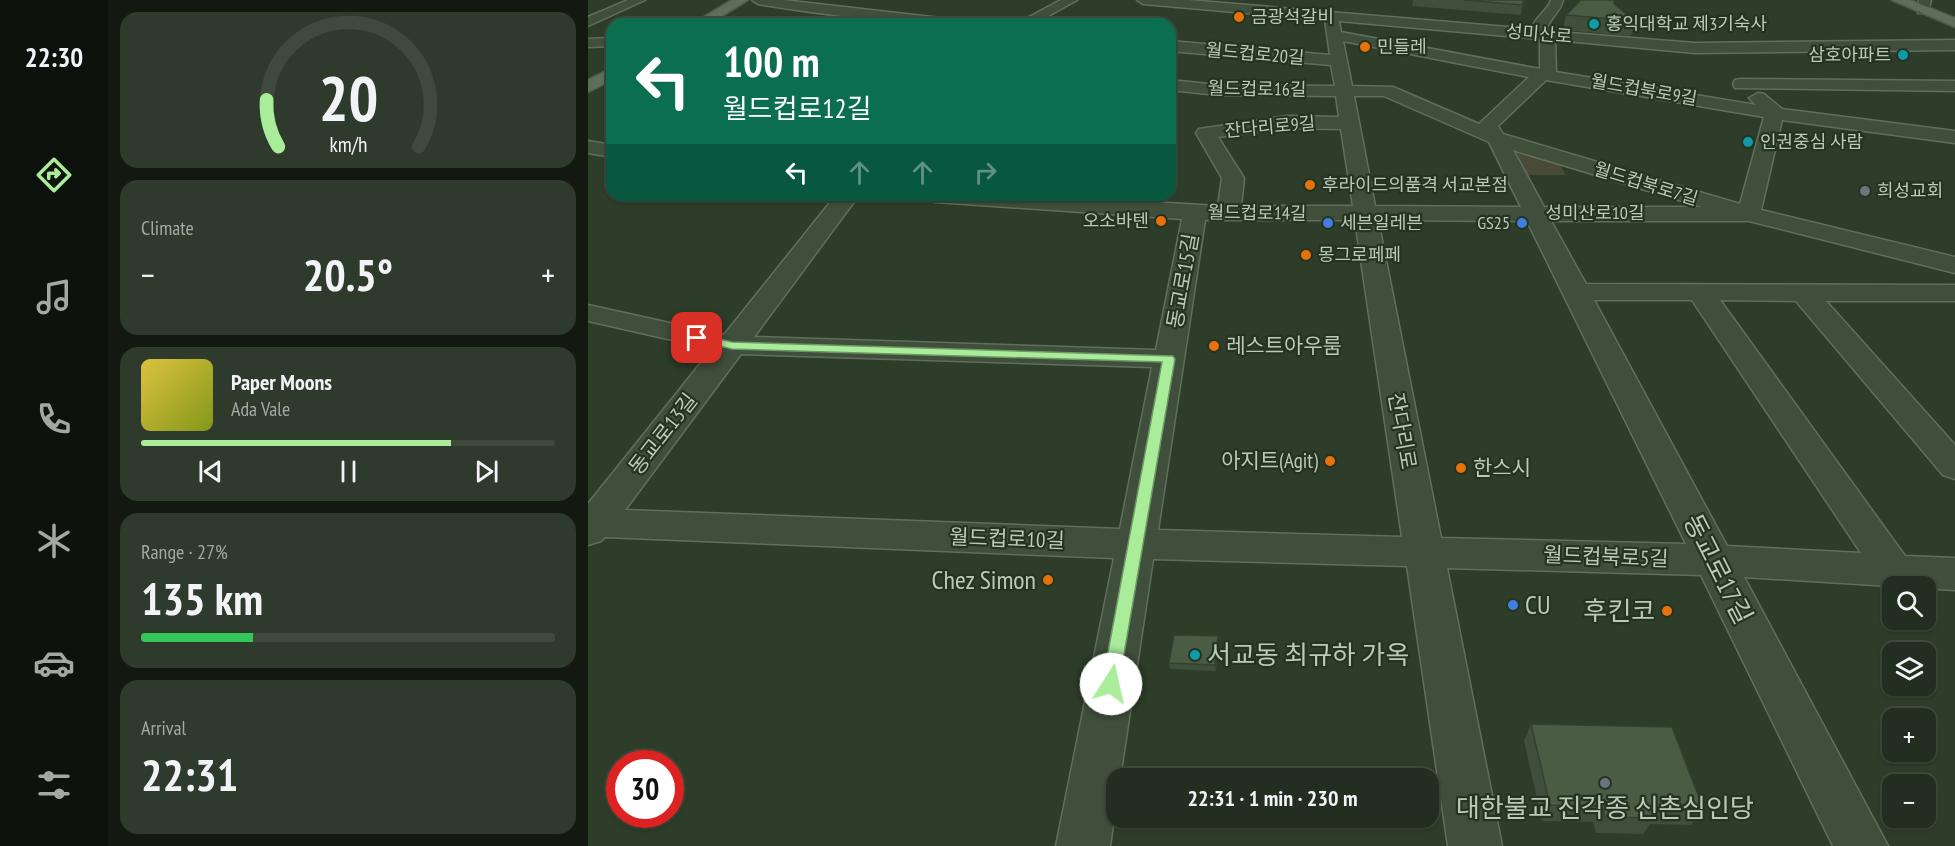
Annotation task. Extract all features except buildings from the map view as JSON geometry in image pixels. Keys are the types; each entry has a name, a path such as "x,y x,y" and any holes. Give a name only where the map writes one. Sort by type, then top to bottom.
{"main road":[{"path":"710,18 742,0"},
{"path":"1898,0 1924,5 1955,23"},
{"path":"588,87 606,77"}],"street":[{"path":"588,22 639,0"},
{"path":"758,0 809,9 898,18"},
{"path":"796,18 822,0"},
{"path":"1035,18 1071,0"},
{"name":"성미산로","path":"1143,0 1236,4 1338,42 1542,35 1695,48 1955,45"},
{"path":"1548,74 1541,21 1554,10 1557,0"},
{"path":"588,43 606,42"},
{"name":"월드컵로20길","path":"1176,46 1338,42"},
{"name":"월드컵북로9길","path":"1338,42 1887,130 1955,137"},
{"name":"월드컵로16길","path":"1176,86 1218,90 1338,42"},
{"name":"잔다리로","path":"1338,42 1364,214 1475,846"},
{"name":"월드컵북로7길","path":"1338,42 1387,91 1498,139 1749,214 1955,265"},
{"path":"1925,45 1947,61"},
{"path":"1695,48 1775,112 1749,214"},
{"name":"동교로17길","path":"1548,74 1539,77 1488,125 1498,139 1712,560 1861,846"},
{"path":"1741,84 1955,86"},
{"name":"잔다리로9길","path":"1212,213 1233,178 1206,133 1287,122 1349,123"},
{"name":"동교로13길","path":"591,525 843,201"},
{"name":"월드컵로14길","path":"1045,201 1212,213 1364,214"},
{"name":"동교로15길","path":"1083,846 1168,359 1212,213"},
{"name":"성미산로10길","path":"1364,214 1749,214"},
{"path":"1576,292 1955,293"},
{"path":"1701,293 1894,571"},
{"path":"1804,294 1955,467"},
{"path":"588,313 732,345 1168,359"},
{"name":"월드컵로10길","path":"591,525 1135,544 1425,551"},
{"name":"월드컵북로5길","path":"1425,551 1712,560 1955,574"}],"green space":[{"path":"1522,150 1557,160 1566,175 1524,175 1511,152"}],"place":[{"name":"금광석갈비","path":"1239,17"},
{"name":"홍익대학교 제3기숙사","path":"1594,24"},
{"name":"민들레","path":"1365,47"},
{"name":"삼호아파트","path":"1903,55"},
{"name":"인권중심 사람","path":"1748,142"},
{"name":"후라이드의품격 서교본점","path":"1310,185"},
{"name":"희성교회","path":"1865,191"},
{"name":"오소바텐","path":"1161,221"},
{"name":"세븐일레븐","path":"1328,223"},
{"name":"GS25","path":"1522,223"},
{"name":"몽그로페페","path":"1306,255"},
{"name":"레스트아우룸","path":"1214,346"},
{"name":"아지트(Agit)","path":"1330,461"},
{"name":"한스시","path":"1461,468"},
{"name":"Chez Simon","path":"1048,580"},
{"name":"CU","path":"1513,605"},
{"name":"후킨코","path":"1667,611"},
{"name":"서교동 최규하 가옥","path":"1195,655"},
{"name":"대한불교 진각종 신촌심인당","path":"1605,783"}],"route":[{"path":"697,338 732,345 1168,359 1111,684"}]}
